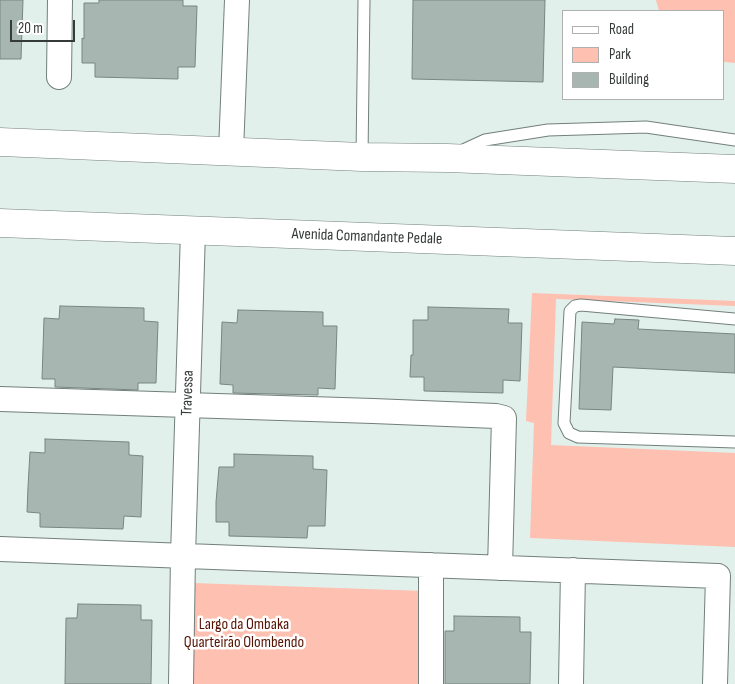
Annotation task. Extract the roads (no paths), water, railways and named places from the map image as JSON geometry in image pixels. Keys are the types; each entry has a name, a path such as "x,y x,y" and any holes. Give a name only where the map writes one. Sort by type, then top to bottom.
{"street":[{"path":"59,77 60,0"},
{"path":"230,151 237,0"},
{"path":"0,142 362,157 447,158 735,169"},
{"name":"Avenida Comandante Pedale","path":"0,223 735,251"},
{"name":"Travessa","path":"181,684 193,231"},
{"path":"0,399 496,416 504,418 500,568"},
{"path":"0,549 718,576 715,684"},
{"path":"431,565 431,684"},
{"path":"571,684 573,570"}],"lane":[{"path":"362,157 364,0"},
{"path":"447,158 485,140 548,130 646,127 735,140"},
{"path":"735,319 575,306 570,311 564,423 569,433 578,437 735,442"}],"park label":[{"name":"Largo da Ombaka Quarteirão Olombendo","path":"244,634"}]}
